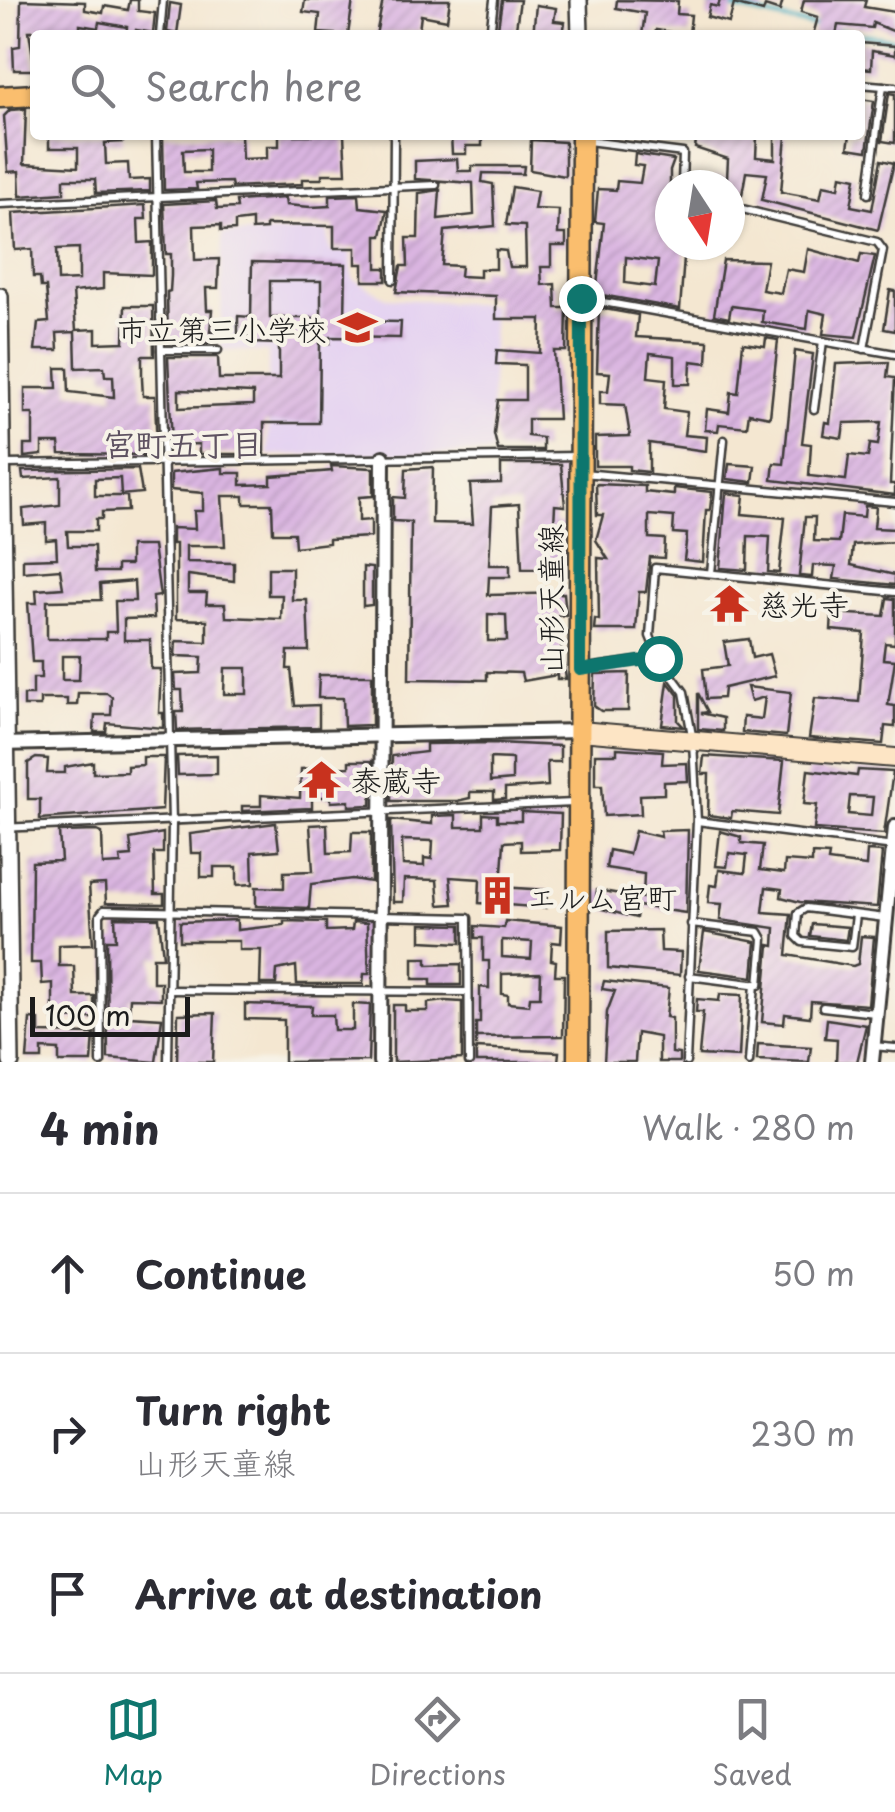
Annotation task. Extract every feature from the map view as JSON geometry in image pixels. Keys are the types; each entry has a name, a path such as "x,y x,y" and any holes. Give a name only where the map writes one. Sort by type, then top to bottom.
{"main road":[{"path":"0,97 30,95"},
{"name":"山形天童線","path":"578,1062 582,140"},
{"path":"580,730 895,758"}],"street":[{"path":"579,0 580,30"},
{"path":"0,296 10,1062"},
{"path":"380,1062 383,458"},
{"path":"5,744 580,730"},
{"path":"872,1062 895,827"}],"lane":[{"path":"161,30 164,0"},
{"path":"491,30 494,0"},
{"path":"865,84 895,87"},
{"path":"868,194 883,86"},
{"path":"156,140 171,741 168,1062"},
{"path":"392,280 394,140"},
{"path":"600,140 672,148 683,153 682,170"},
{"path":"0,204 436,185"},
{"path":"745,210 878,242 883,250 864,348"},
{"path":"581,298 895,354"},
{"path":"814,409 823,341"},
{"path":"161,350 218,350"},
{"path":"710,574 724,440"},
{"path":"3,464 383,458 578,464 719,485 895,502"},
{"path":"686,1062 697,821 693,740 684,692 659,658 650,636 656,568 895,592"},
{"path":"580,670 659,658"},
{"path":"4,828 580,803"},
{"path":"697,821 894,846"},
{"path":"856,915 852,947 802,942 796,936 798,913 806,908 886,918"},
{"path":"101,1062 100,915 104,910 468,918 468,1062"},
{"path":"690,924 759,932 763,939 749,1062"},
{"path":"689,976 756,984"},
{"path":"169,990 468,992"},
{"path":"823,1007 876,1013"},
{"path":"873,1046 895,1048"}],"shaded area":[{"name":"市立第三小学校","path":"328,231 330,251 350,251 353,279 388,298 493,305 491,453 268,455 268,352 221,350 222,234"}],"building":[{"path":"21,0 85,2 85,10 103,13 104,6 128,10 130,0 138,0 138,11 155,13 153,30 127,30 99,22 98,28 80,25 80,30 30,30 30,70 14,70 13,47 20,46"},
{"path":"305,0 353,0 349,30 318,30 320,14 303,12"},
{"path":"383,0 450,0 447,20 421,15 419,30 377,30"},
{"path":"502,0 520,0 516,30 498,30"},
{"path":"617,0 678,1 677,14 691,15 690,30 643,30 645,13 616,8"},
{"path":"720,0 783,0 780,11 765,6 763,12 734,4 729,23 707,17 710,5 718,7"},
{"path":"804,0 866,0 864,7 895,12 895,32 873,23 872,28 838,25 837,30 814,30 818,17 801,12"},
{"path":"170,3 181,5 178,30 167,30"},
{"path":"536,5 556,8 554,21 565,22 564,30 534,30"},
{"path":"865,43 895,46 895,55 872,51 871,69 865,68"},
{"path":"889,93 895,94 895,143 882,141"},
{"path":"865,100 874,101 867,151 848,148 849,140 865,140"},
{"path":"26,109 24,164 78,167 78,148 49,148 49,140 123,140 105,143 106,164 128,163 129,180 150,179 150,191 96,193 95,179 64,179 64,193 20,196 19,171 8,172 4,116 10,110"},
{"path":"163,140 241,140 242,159 267,158 267,146 279,146 279,140 344,140 346,174 322,174 322,179 302,179 302,184 232,187 231,182 196,183 197,189 164,190","holes":["208,149 208,172 184,172 183,150"]},
{"path":"451,140 482,140 482,146 466,146 466,154 452,154"},
{"path":"531,140 565,142 565,176 530,170"},
{"path":"696,140 757,140 756,157 775,159 775,140 786,140 781,192 820,199 823,185 839,188 841,175 856,178 851,206 872,210 881,160 894,163 878,230 762,200 767,174 746,172 745,178 745,170 727,170 728,159 695,148"},
{"path":"635,154 674,160 670,170 655,170 655,260 684,260 680,309 596,294 604,223 595,222 598,189 616,190 617,181 640,183 643,166 634,165","holes":["626,257 658,261 655,287 625,283"]},
{"path":"457,159 458,171 472,171 472,166 524,166 523,174 483,173 482,182 493,184 495,226 445,231 442,265 461,266 460,276 480,277 480,269 496,269 496,250 506,251 509,267 526,267 525,226 506,225 512,187 537,191 534,209 559,210 558,234 566,234 566,246 551,246 551,267 541,267 542,285 555,284 556,308 567,308 566,351 554,351 558,419 528,419 528,436 543,438 543,450 498,450 494,434 498,400 525,400 525,365 496,364 497,350 540,353 541,319 496,319 496,296 396,292 401,266 408,266 407,238 418,238 419,193 440,190 438,219 474,215 473,183 415,179 415,161"},
{"path":"359,195 360,207 387,210 382,236 377,236 377,268 386,268 386,281 363,281 363,264 356,264 356,248 334,248 334,226 266,225 266,229 252,230 252,220 235,222 235,230 221,231 221,225 194,226 195,260 219,259 218,288 206,288 207,310 212,310 210,332 218,332 218,343 168,343 171,254 166,254 164,204 216,201 217,209 237,208 236,201 285,198 286,205 311,207 330,206 330,196"},
{"path":"145,205 146,219 138,219 139,243 152,242 152,275 103,273 103,289 73,292 76,330 96,329 96,343 124,342 125,306 153,306 154,356 142,356 142,379 143,396 155,396 157,455 60,454 59,443 42,443 42,455 24,457 24,445 33,445 33,414 25,414 25,388 57,388 56,368 68,368 69,392 114,397 113,376 105,376 104,367 76,368 75,332 57,333 58,350 35,350 38,323 49,322 46,287 41,287 40,277 33,277 32,249 15,250 13,213","holes":["79,248 79,280 58,281 57,249"]},
{"path":"808,249 859,263 861,254 875,256 856,337 823,334 826,314 809,310 807,329 762,322 763,310 731,306 729,318 714,315 723,260 767,261 762,290 781,293 786,269 804,272"},
{"path":"252,262 346,264 345,321 401,322 400,338 330,337 330,343 320,343 319,423 264,423 264,454 199,454 199,444 172,445 168,357 218,357 219,379 279,379 279,344 253,343 253,337 238,336 238,316 251,317","holes":["270,281 321,281 321,318 270,318","179,390 253,393 253,405 179,408"]},
{"path":"890,290 895,291 895,331 884,329"},
{"path":"599,308 638,315 636,337 708,341 707,363 691,361 690,384 675,384 675,356 650,353 648,377 666,379 664,409 687,412 684,435 707,437 706,451 649,443 649,472 629,470 629,466 595,466 595,437 630,436 625,405 600,404 600,391 608,391 610,373 597,372"},
{"path":"766,338 778,340 770,417 749,413 747,427 719,424 718,431 705,430 707,409 729,412 731,392 738,393 743,343 765,346"},
{"path":"795,351 813,354 802,443 811,444 809,476 846,480 849,455 868,457 870,444 878,445 881,422 844,423 842,438 823,435 825,422 830,423 836,364 889,362 887,377 895,378 890,484 895,484 895,495 772,480 774,463 784,464"},
{"path":"501,464 561,464 565,506 555,505 554,524 564,524 564,569 522,569 519,504 492,506 489,565 510,565 510,577 489,577 488,595 564,593 566,615 557,616 566,679 557,679 557,675 523,681 521,673 487,672 487,680 409,679 411,522 393,521 393,497 405,498 406,469 433,467 432,523 473,524 470,484 501,483","holes":["488,614 506,615 507,641 488,641"]},
{"path":"729,464 755,466 753,482 727,479"},
{"path":"331,466 373,468 373,496 359,497 359,521 371,520 371,537 329,539 329,543 295,547 294,533 273,533 272,504 244,504 244,496 222,496 225,546 186,546 186,562 234,563 234,581 188,575 188,593 207,593 206,604 225,604 226,617 281,619 282,595 268,595 268,568 292,568 292,600 307,600 309,651 288,651 287,669 291,669 295,706 319,705 319,727 177,730 176,712 183,712 182,690 176,690 175,674 201,673 202,657 175,656 176,641 207,642 207,620 176,619 176,544 172,544 172,528 195,529 194,511 203,511 203,493 171,490 171,473 223,468 223,473 241,473 241,485 271,484 271,476 332,471","holes":["225,668 247,668 247,694 224,694"]},
{"path":"138,469 142,493 121,495 120,478 95,479 95,496 127,496 128,511 102,512 102,519 96,519 96,531 67,531 68,546 94,546 95,572 117,572 117,565 130,565 130,546 153,546 160,596 153,597 154,618 124,619 124,640 150,640 151,669 161,669 159,713 163,713 163,728 107,723 106,732 94,732 95,715 111,715 112,697 107,693 78,693 77,705 67,705 67,699 40,699 40,706 24,706 24,695 33,695 33,678 41,678 41,662 32,662 28,603 37,603 36,590 63,588 60,569 23,572 23,559 57,558 56,539 46,540 46,523 24,525 23,509 60,505 60,477 23,479 22,471","holes":["134,581 135,601 115,601 116,632 106,632 106,639 47,639 47,601 101,600 100,584","62,656 80,656 79,680 62,680"]},
{"path":"596,484 645,486 645,492 674,495 674,488 712,492 710,510 706,510 703,562 684,560 687,534 673,533 674,517 649,515 649,538 665,539 664,558 650,557 646,592 639,592 636,630 594,630 595,619 599,620 598,558 608,559 596,540 603,515 597,515"},
{"path":"726,493 744,495 742,514 785,518 779,573 768,572 770,537 748,536 747,570 720,568"},
{"path":"865,506 876,507 874,528 895,529 895,542 853,545 851,565 895,575 895,585 834,579 836,566 813,565 812,577 799,576 805,517 815,517 814,541 839,542 842,515 864,517"},
{"path":"363,567 372,568 372,605 363,606"},
{"path":"887,598 895,599 895,644 885,643 883,659 895,660 888,705 895,706 895,727 885,726 883,744 809,738 815,698 859,702 864,633 831,630 832,613 884,616"},
{"path":"749,639 752,658 769,654 775,676 724,688 723,698 706,699 703,669 728,666 724,642"},
{"path":"629,673 628,711 601,711 594,706 595,674"},
{"path":"319,675 372,675 372,725 344,726 343,698 318,698"},
{"path":"668,682 678,695 678,721 684,727 662,725"},
{"path":"747,687 791,692 786,736 742,732 743,717 762,719 765,697 751,701"},
{"path":"698,693 708,712 701,713 723,718 723,731 698,729"},
{"path":"426,744 560,746 560,762 547,762 548,786 505,789 505,799 494,800 494,792 470,792 470,798 457,801 391,801 392,756 426,752","holes":["490,758 512,759 512,780 490,782"]},
{"path":"617,748 663,751 662,764 687,763 688,781 664,782 664,794 640,795 641,814 604,816 602,785 595,785 595,754 617,754"},
{"path":"217,755 217,774 178,775 177,756"},
{"path":"704,756 784,761 778,815 732,811 731,818 708,815 709,774 702,774"},
{"path":"143,757 164,757 162,810 40,819 40,799 28,799 28,763 36,758 48,759 47,773 65,773 65,767 93,762 93,773 127,772 127,766 143,765"},
{"path":"349,761 372,761 371,805 349,806 349,801 312,797 312,808 242,811 242,806 261,806 261,795 300,798 301,769 349,767"},
{"path":"808,770 857,776 858,770 893,772 884,834 814,829 817,805 804,804","holes":["850,796 873,797 871,816 848,814"]},
{"path":"521,812 561,814 560,850 521,851 521,841 504,842 501,887 547,890 546,908 479,903 480,879 450,877 453,904 439,905 437,880 404,879 403,902 393,902 391,820 432,824 432,816 456,815 456,827 483,827 483,814 497,815 497,821 521,821","holes":["402,840 433,841 432,859 424,858 424,866 403,865"]},
{"path":"276,823 279,850 252,852 253,884 237,885 237,867 214,867 214,877 201,877 201,853 191,853 190,834"},
{"path":"327,824 328,853 351,852 352,832 371,832 371,882 352,879 311,884 309,908 256,906 256,887 284,888 284,872 313,871 310,825"},
{"path":"688,830 686,913 638,906 636,918 595,907 597,890 643,898 644,874 606,868 609,850 629,854 635,831 661,837 660,831"},
{"path":"720,831 741,837 741,843 763,845 760,870 784,873 785,861 812,863 812,854 829,855 828,861 866,866 867,851 882,852 877,907 800,902 781,897 782,889 766,887 763,912 791,914 787,955 853,966 858,964 861,936 874,937 868,1005 811,1001 810,1017 785,1014 784,1024 762,1022 769,945 774,946 775,928 720,920 722,904 708,903 710,885 717,886 719,870 745,873 747,855 729,853 727,867 716,866"},
{"path":"59,832 102,833 103,865 121,864 120,857 132,856 130,839 163,833 163,853 154,853 155,894 164,894 164,904 106,903 105,884 89,885 93,944 59,945 59,966 74,966 75,996 94,996 94,1018 53,1019 53,983 42,984 41,963 31,963 32,862 61,861"},
{"path":"115,917 159,918 163,957 153,957 153,982 161,982 161,999 130,998 129,1016 162,1018 156,1062 108,1058 107,940 116,940"},
{"path":"237,920 237,930 284,925 284,921 326,922 326,931 352,930 353,922 367,923 369,974 364,974 363,984 297,984 296,966 277,970 276,984 260,984 261,950 239,950 239,941 180,941 180,922"},
{"path":"505,921 562,926 561,943 552,942 551,960 556,961 555,975 564,975 563,1036 476,1037 480,987 489,988 489,961 483,961 483,938 475,938 475,926 504,928","holes":["502,940 532,942 531,959 502,957","541,973 540,997 530,997 529,1005 508,1003 508,995 502,994 502,974"]},
{"path":"421,924 461,925 461,943 421,941"},
{"path":"812,924 848,927 846,940 810,936"},
{"path":"660,930 661,951 681,952 680,975 608,968 608,931"},
{"path":"704,932 756,942 753,977 699,970"},
{"path":"413,958 427,958 427,965 461,964 461,985 431,985 431,979 413,979"},
{"path":"604,981 669,988 666,1017 672,1018 672,1053 679,1054 679,1062 659,1062 659,1037 637,1033 635,1062 604,1062 607,1012 615,991 602,989"},
{"path":"720,994 742,995 739,1057 699,1055 703,1012 696,1012 697,999 719,1001"},
{"path":"462,1002 462,1059 393,1062 393,1005 405,1005 405,1011 428,1011 428,1003"},
{"path":"245,1004 312,1006 311,1015 333,1015 334,1030 353,1030 353,1004 370,1005 368,1061 284,1062 284,1020 245,1019"},
{"path":"215,1013 213,1062 177,1062 178,1014"},
{"path":"30,1019 39,1020 39,1033 94,1034 92,1062 59,1062 59,1050 42,1049 42,1059 27,1059"},
{"path":"827,1019 866,1025 857,1062 836,1062 837,1039 825,1038"},
{"path":"758,1044 811,1047 809,1062 757,1060"},
{"path":"476,1048 559,1052 558,1062 476,1062"}],"waterway":[{"path":"695,0 720,5"},
{"path":"729,7 817,27"},
{"path":"865,34 895,39"}],"place":[{"name":"市立第三小学校","path":"357,328"},
{"name":"慈光寺","path":"729,603"},
{"name":"泰蔵寺","path":"321,779"},
{"name":"エルム宮町","path":"497,896"}],"district":[{"name":"宮町五丁目","path":"183,443"}],"route":[{"path":"581,298 580,670 659,658"}]}
